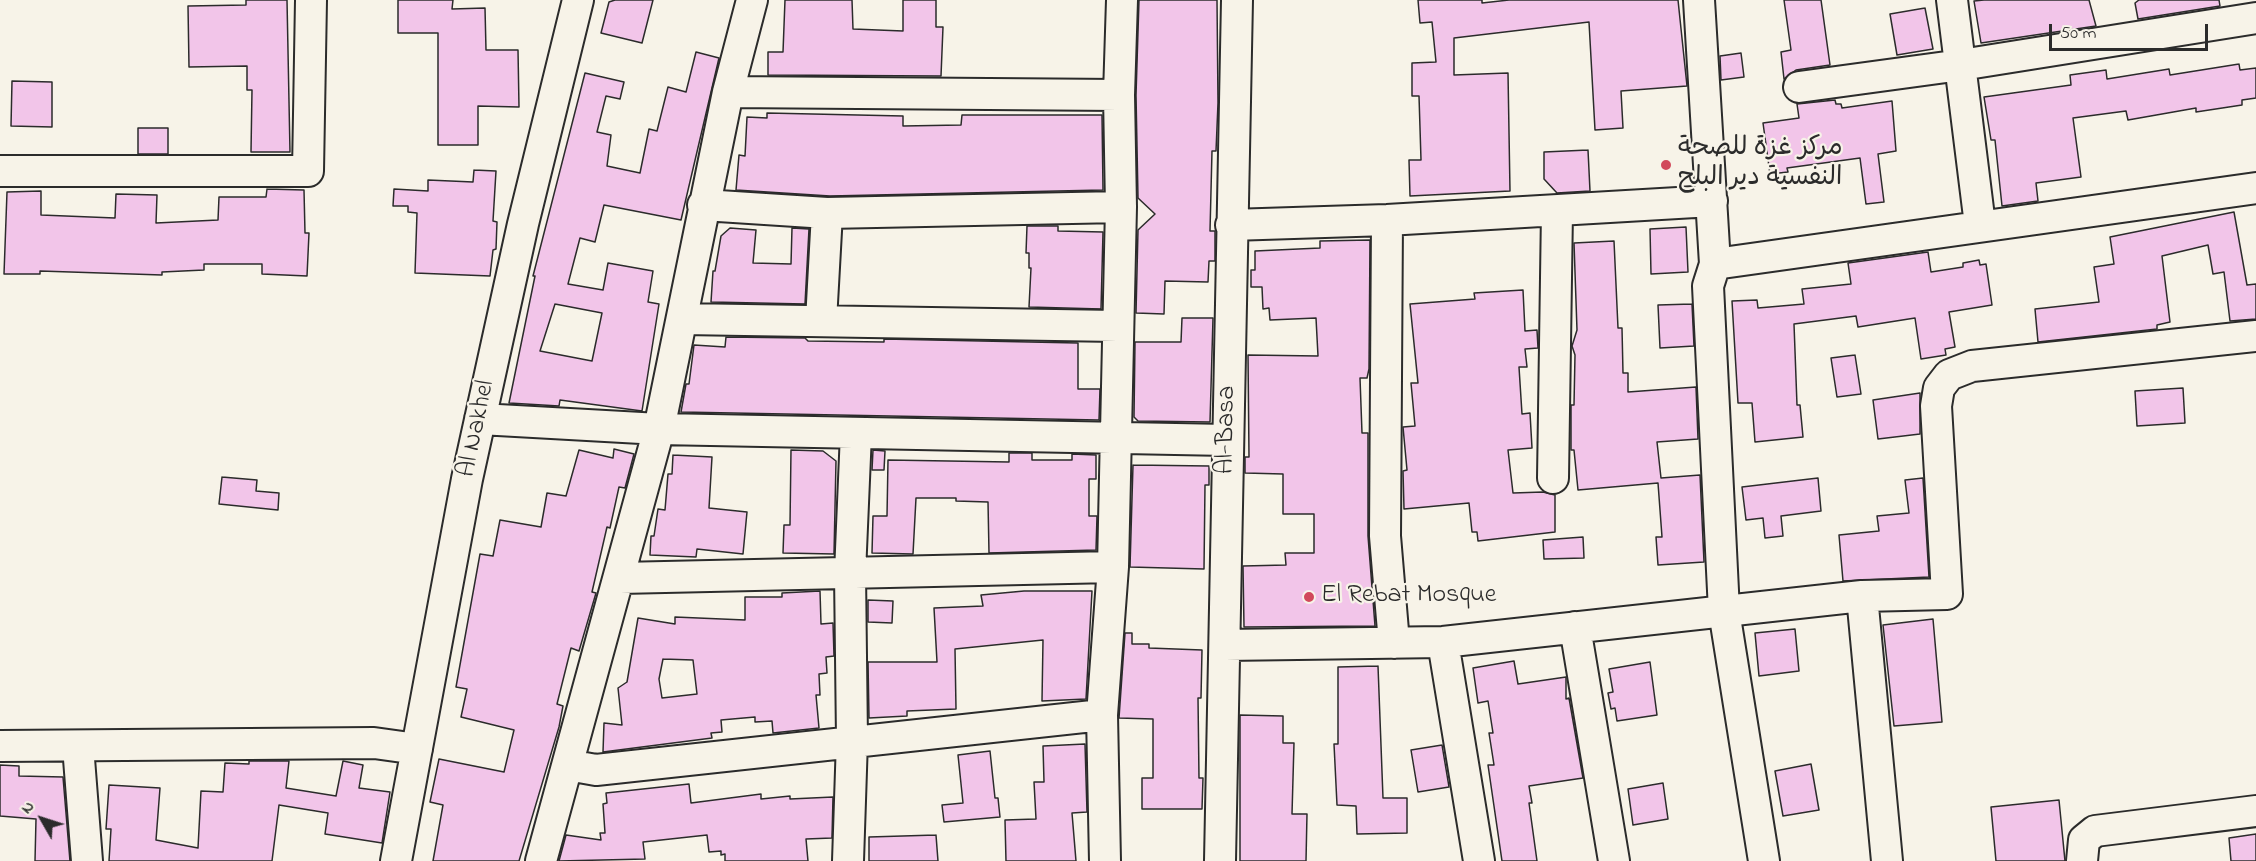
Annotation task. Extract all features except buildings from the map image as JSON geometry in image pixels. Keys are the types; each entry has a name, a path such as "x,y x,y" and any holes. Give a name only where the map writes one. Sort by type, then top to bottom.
{"street":[{"path":"0,171 308,171 311,0"},
{"name":"Al Nakhel","path":"396,861 444,592 480,419 523,224 578,0"},
{"path":"541,861 659,429 683,319 703,206 728,92 752,0"},
{"path":"1106,861 1102,715 1113,567 1121,207 1119,95 1122,0"},
{"name":"Al-Basa","path":"1220,861 1237,0"},
{"path":"1699,0 1715,264 1708,286 1724,611 1764,861"},
{"path":"1952,0 1980,225"},
{"path":"1799,87 1961,65 2256,18"},
{"path":"728,92 1119,95"},
{"path":"1715,264 2256,188"},
{"path":"1231,225 1387,220 1712,201"},
{"path":"703,206 827,213 1121,207"},
{"path":"1553,478 1557,211"},
{"path":"821,321 827,213"},
{"path":"1387,220 1385,536 1394,643"},
{"path":"683,319 1117,326"},
{"path":"1225,645 1443,642 1862,596 1947,594 1935,406 1939,388 1944,380 1956,370 1972,366 2256,336"},
{"path":"480,419 659,429 1227,440"},
{"path":"848,861 852,740 850,573 856,433"},
{"path":"620,578 1113,567"},
{"path":"1862,596 1887,861"},
{"path":"1575,627 1614,861"},
{"path":"1443,642 1479,861"},
{"path":"568,765 596,770 852,740 1102,715"},
{"path":"0,746 374,743 417,749"},
{"path":"78,746 87,861"},
{"path":"2082,861 2084,840 2095,831 2256,811"}],"place":[{"name":"مركز غزة للصحة النفسية دير البلح","path":"1666,165"},
{"name":"El Rebat Mosque","path":"1309,597"}]}
